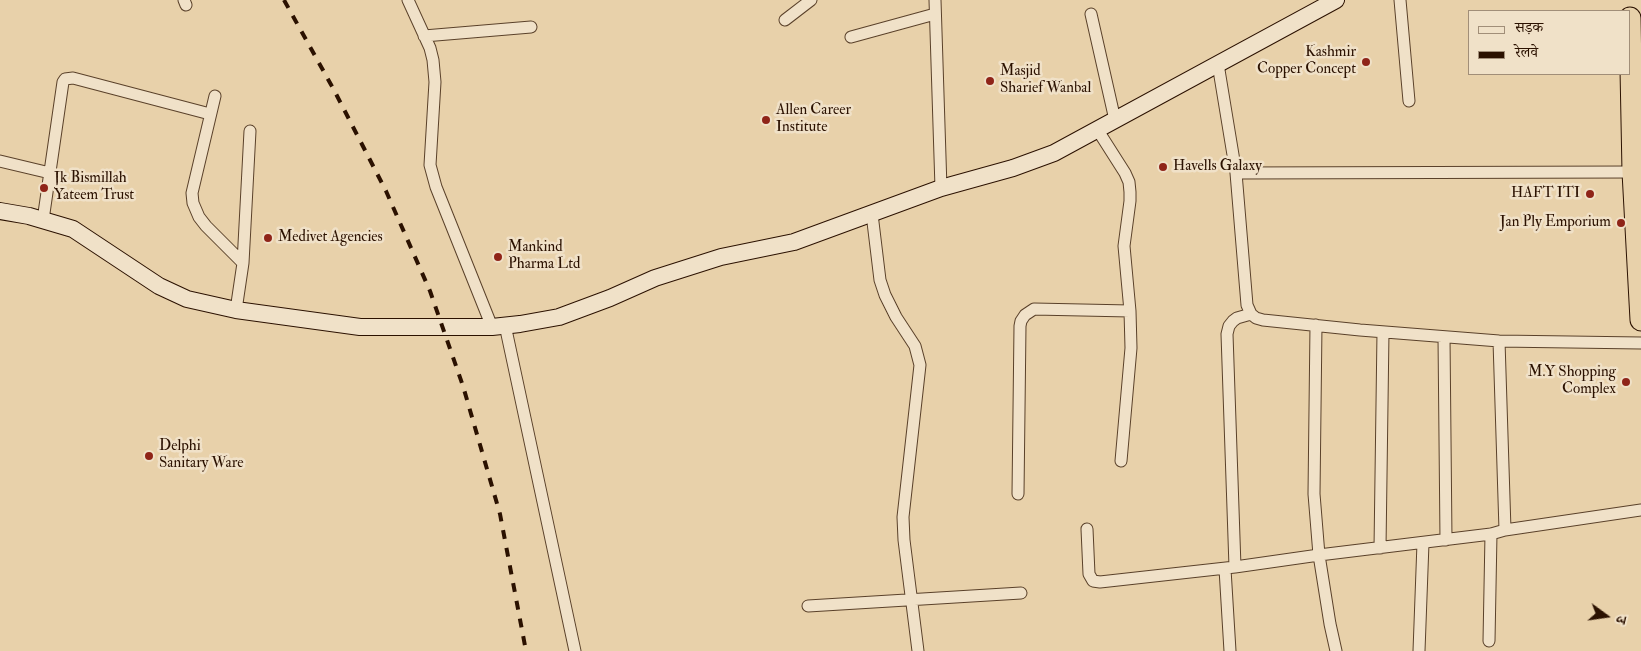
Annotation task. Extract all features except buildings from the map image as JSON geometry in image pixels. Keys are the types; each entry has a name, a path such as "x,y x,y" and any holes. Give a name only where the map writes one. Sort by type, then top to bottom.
{"highway":[{"path":"1631,69 1633,172 1641,320"}],"main road":[{"path":"0,211 30,216 73,229 159,286 187,299 236,310 360,327 498,326 559,317 682,269 721,257 794,242 940,188 1013,168 1054,153 1336,0"}],"street":[{"path":"408,0 434,60 435,82 430,165 436,187 498,326 574,651"},
{"path":"785,20 811,0"},
{"path":"935,0 940,188"},
{"path":"1400,0 1408,101"},
{"path":"851,37 935,14"},
{"path":"1091,14 1115,120"},
{"path":"424,36 531,27"},
{"path":"1218,64 1236,173 1247,305 1251,314 1263,320 1444,338 1499,341 1641,343"},
{"path":"43,220 63,82 65,79 73,78 210,114"},
{"path":"215,96 192,193 193,203 199,217 206,226 243,263"},
{"path":"1097,129 1129,182 1130,202 1124,246 1130,311 1131,348 1121,461"},
{"path":"236,310 243,263 250,131"},
{"path":"0,161 50,173"},
{"path":"1236,173 1633,172"},
{"path":"872,214 880,280 885,295 896,316 915,346 920,365 903,517 904,540 918,651"},
{"path":"1018,494 1021,321 1025,315 1034,309 1130,311"},
{"path":"1230,651 1227,334 1229,326 1233,321 1251,314"},
{"path":"1316,325 1314,494 1319,555 1336,651"},
{"path":"1380,548 1383,332"},
{"path":"1444,338 1446,540"},
{"path":"1499,341 1504,530"},
{"path":"1087,528 1089,574 1094,581 1100,582 1230,568 1446,540 1641,510"},
{"path":"1488,641 1491,534"},
{"path":"1419,651 1423,543"},
{"path":"808,606 1021,593"}],"railway":[{"path":"284,0 334,90 386,191 430,291 463,386 500,514 526,651"}],"place":[{"name":"Kashmir Copper Concept","path":"1366,62"},
{"name":"Masjid Sharief Wanbal","path":"990,81"},
{"name":"Allen Career Institute","path":"766,120"},
{"name":"Havells Galaxy","path":"1163,167"},
{"name":"Jk Bismillah Yateem Trust","path":"44,188"},
{"name":"HAFT ITI","path":"1590,194"},
{"name":"Jan Ply Emporium","path":"1621,223"},
{"name":"Medivet Agencies","path":"268,238"},
{"name":"Mankind Pharma Ltd","path":"498,257"},
{"name":"M.Y Shopping Complex","path":"1626,382"},
{"name":"Delphi Sanitary Ware","path":"149,456"}]}
